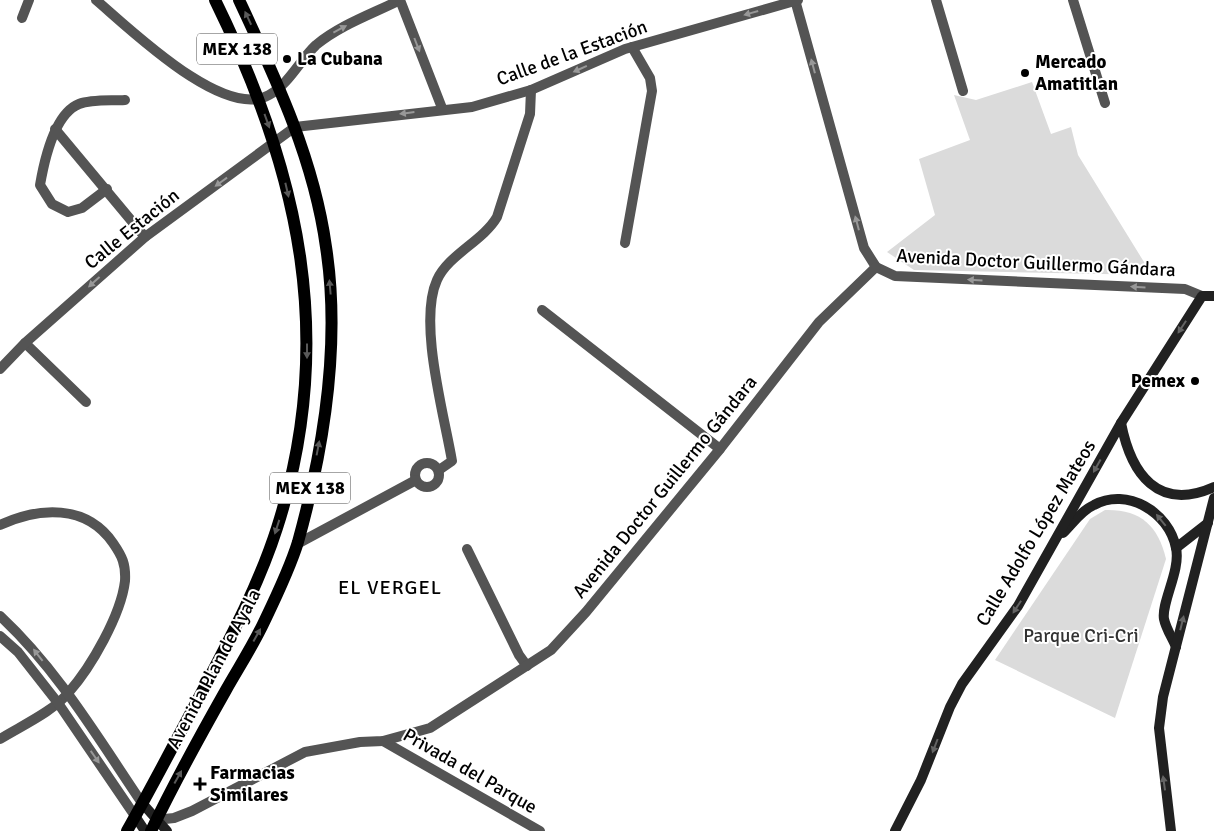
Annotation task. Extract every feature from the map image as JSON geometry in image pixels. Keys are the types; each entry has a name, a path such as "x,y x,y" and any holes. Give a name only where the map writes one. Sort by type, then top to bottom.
{"main road":[{"name":"Avenida Plan de Ayala","path":"127,831 242,615 276,531 287,496 301,427 307,364 307,307 299,249 275,143 259,99 215,0"},
{"name":"Avenida Plan de Ayala","path":"154,826 172,786 265,622 297,544 322,427 330,367 331,297 326,246 317,200 295,127 280,86 239,0"},
{"path":"1202,296 1214,296"},
{"name":"Calle Adolfo López Mateos","path":"894,831 922,780 950,707 962,684 1018,606 1121,423 1202,296"},
{"path":"1121,423 1131,460 1139,473 1150,484 1166,492 1181,495 1199,494 1214,487"},
{"path":"1054,542 1092,505 1106,499 1123,498 1154,512 1165,524 1176,548 1177,563 1163,618 1176,648"},
{"path":"1171,831 1158,728 1163,697 1214,498"},
{"path":"1176,548 1208,523"},
{"path":"142,804 154,826 167,831"},
{"path":"135,816 145,831"}],"street":[{"path":"22,18 29,0"},
{"path":"96,0 155,51 188,74 231,97 248,100 268,96 280,86 315,46 335,32 400,0 442,108"},
{"path":"796,0 864,248 876,267"},
{"name":"Calle de la Estación","path":"295,127 442,108 472,106 531,90 632,47 796,0"},
{"path":"936,0 963,91"},
{"path":"1074,0 1104,103"},
{"path":"625,243 652,91 650,78 632,47"},
{"path":"439,470 452,461 431,338 431,305 437,279 447,266 491,228 497,217 530,114 531,90"},
{"path":"107,189 82,208 68,212 52,204 40,185 55,129 69,110 79,104 125,100"},
{"name":"Calle Estación","path":"0,368 145,236 295,127"},
{"path":"55,129 145,236"},
{"name":"Avenida Doctor Guillermo Gándara","path":"154,826 192,811 305,752 344,744 383,742 430,728 551,650 586,612 720,449 819,322 876,267 894,276 1185,289 1202,296"},
{"path":"542,310 720,449"},
{"path":"25,344 86,402"},
{"path":"426,463 433,465 439,470 439,478 436,484 429,488 421,486 416,480 415,473 419,466 426,463"},
{"path":"297,544 416,480"},
{"path":"0,525 38,514 69,512 95,523 109,538 124,560 124,582 116,612 91,661 68,693 58,703 0,739"},
{"path":"467,549 519,655 527,666"},
{"path":"0,616 29,643 68,693 142,804"},
{"path":"0,636 18,652 58,703 135,816"},
{"path":"82,737 92,729"},
{"name":"Privada del Parque","path":"383,742 540,831"}],"green space":[{"path":"1032,82 1051,134 1071,127 1078,155 1152,275 914,270 887,252 935,215 919,159 970,140 954,95 976,100"},
{"name":"Parque Cri-Cri","path":"1105,510 1128,512 1146,521 1158,537 1166,559 1115,718 995,660 1090,519"}],"place":[{"name":"La Cubana","path":"287,59"},
{"name":"Mercado Amatitlan","path":"1025,73"},
{"name":"Pemex","path":"1195,381"},
{"name":"Farmacias Similares","path":"200,784"}],"district":[{"name":"EL VERGEL","path":"390,587"}]}
